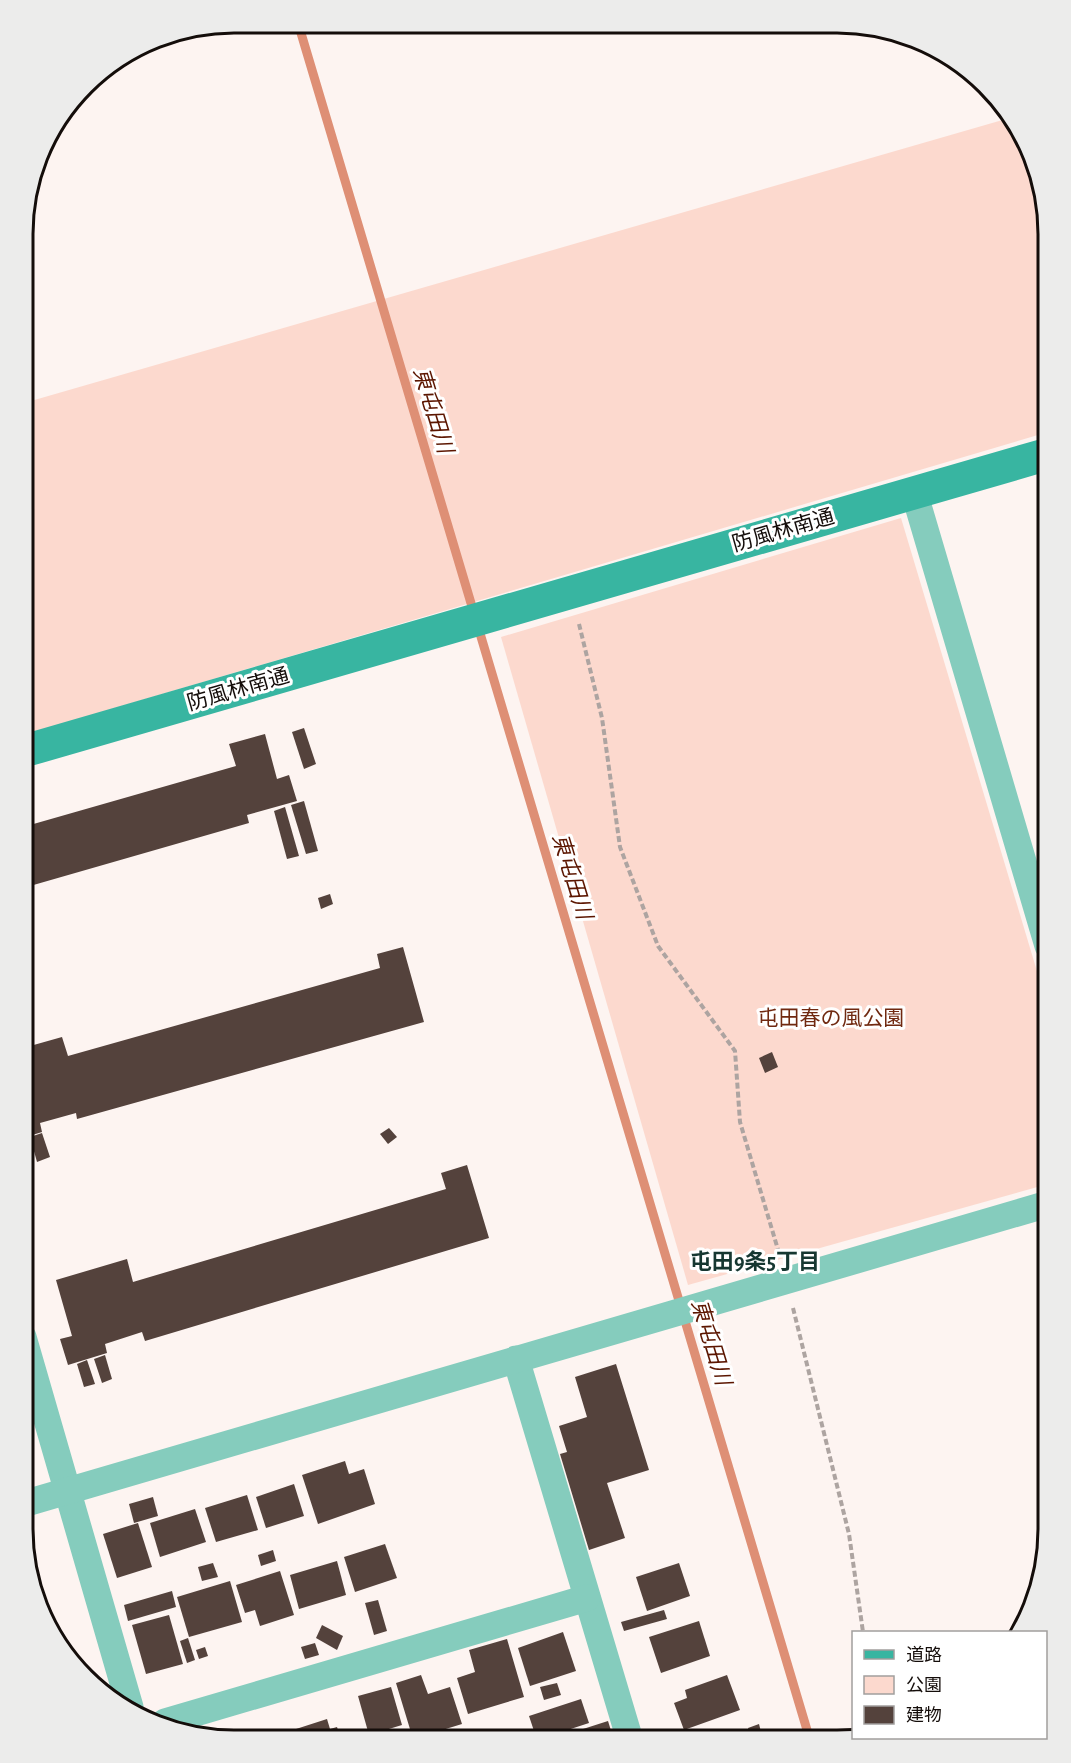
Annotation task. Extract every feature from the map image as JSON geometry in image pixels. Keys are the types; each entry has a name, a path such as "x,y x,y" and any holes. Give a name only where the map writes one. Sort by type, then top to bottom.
{"street":[{"name":"防風林南通","path":"33,748 1038,457"},
{"path":"914,492 1038,912"},
{"path":"33,1501 1038,1207"},
{"path":"516,1359 627,1730"},
{"path":"33,1370 128,1699"},
{"path":"172,1720 587,1598"}],"path":[{"path":"577,617 602,718 620,847 658,946 735,1051 740,1122 780,1257"},
{"path":"793,1307 849,1534 863,1631"}],"green space":[{"path":"1002,120 1023,157 1034,195 1038,221 1038,435 33,732 33,400"},
{"name":"屯田春の風公園","path":"901,518 1038,975 1038,1187 688,1285 501,637"}],"building":[{"path":"304,728 316,764 304,769 292,732"},
{"path":"265,734 277,779 289,775 297,801 247,815 249,823 33,885 33,824 236,766 229,744"},
{"path":"304,801 318,851 306,854 291,805"},
{"path":"285,807 299,856 287,859 274,811"},
{"path":"330,894 333,904 321,909 318,898"},
{"path":"403,947 424,1022 77,1119 76,1113 40,1123 42,1132 33,1135 33,1045 62,1037 68,1056 380,968 377,954"},
{"path":"772,1052 778,1067 765,1073 759,1058"},
{"path":"389,1128 397,1137 388,1144 380,1134"},
{"path":"42,1133 50,1157 37,1162 33,1136"},
{"path":"467,1165 489,1238 145,1341 142,1332 105,1344 107,1353 68,1365 60,1339 72,1336 56,1280 127,1259 133,1282 446,1189 441,1173"},
{"path":"105,1355 112,1379 102,1383 94,1359"},
{"path":"87,1360 95,1384 84,1387 77,1364"},
{"path":"616,1364 649,1470 607,1483 625,1538 589,1550 560,1454 567,1452 559,1426 587,1417 575,1377"},
{"path":"345,1461 349,1474 364,1469 375,1504 318,1524 302,1475"},
{"path":"294,1484 304,1516 266,1528 256,1497"},
{"path":"247,1495 258,1530 216,1542 205,1508"},
{"path":"153,1497 158,1516 134,1523 129,1504"},
{"path":"195,1509 206,1542 160,1557 150,1523"},
{"path":"138,1523 152,1567 117,1578 103,1534"},
{"path":"385,1544 397,1578 355,1592 344,1557"},
{"path":"273,1550 276,1561 261,1566 258,1555"},
{"path":"337,1561 346,1595 299,1609 290,1575"},
{"path":"213,1563 218,1577 202,1581 198,1567"},
{"path":"679,1563 690,1596 647,1611 636,1577"},
{"path":"280,1571 294,1615 260,1626 255,1610 245,1613 236,1585"},
{"path":"230,1581 242,1622 189,1637 177,1597"},
{"path":"172,1591 176,1607 128,1621 124,1605"},
{"path":"378,1600 387,1631 374,1635 365,1603"},
{"path":"664,1610 667,1619 624,1631 621,1622"},
{"path":"169,1615 183,1664 146,1674 132,1625"},
{"path":"699,1621 710,1656 661,1673 649,1637"},
{"path":"322,1625 343,1636 337,1650 316,1638"},
{"path":"563,1632 576,1671 530,1686 518,1648"},
{"path":"188,1638 195,1660 187,1663 180,1641"},
{"path":"507,1639 524,1697 468,1714 457,1678 475,1672 469,1650"},
{"path":"315,1643 319,1655 305,1659 301,1647"},
{"path":"205,1647 208,1656 199,1659 196,1650"},
{"path":"421,1675 428,1694 450,1687 462,1724 442,1730 410,1730 396,1683"},
{"path":"727,1675 740,1710 684,1730 674,1703 687,1698 685,1690"},
{"path":"557,1683 561,1695 544,1700 540,1687"},
{"path":"391,1687 402,1725 386,1730 368,1730 358,1696"},
{"path":"581,1699 589,1723 568,1730 534,1730 529,1716"},
{"path":"327,1719 330,1729 337,1727 338,1730 296,1730"},
{"path":"608,1721 611,1730 583,1730"},
{"path":"759,1724 760,1730 748,1730 748,1728"}],"waterway":[{"name":"東屯田川","path":"301,33 807,1730"}],"district":[{"name":"屯田9条5丁目","path":"755,1261"}]}
